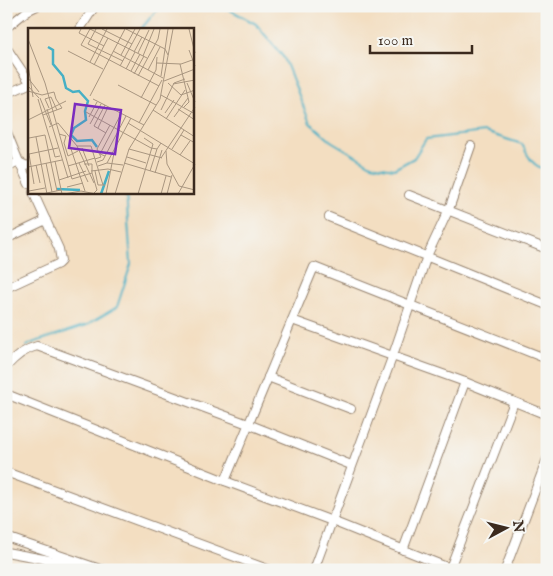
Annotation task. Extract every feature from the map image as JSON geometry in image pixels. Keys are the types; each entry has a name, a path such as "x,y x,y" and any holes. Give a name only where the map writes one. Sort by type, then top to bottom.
{"street":[{"path":"6,28 26,9 37,6"},
{"path":"81,28 95,6"},
{"path":"6,47 28,80"},
{"path":"6,63 15,59"},
{"path":"6,94 28,83"},
{"path":"6,130 28,182"},
{"path":"314,570 393,356 427,256 449,210 471,146"},
{"path":"19,162 28,166"},
{"path":"6,168 19,162"},
{"path":"6,288 61,261 59,249 34,194"},
{"path":"409,195 547,249"},
{"path":"329,217 547,305"},
{"path":"6,239 46,220"},
{"path":"225,482 314,267 547,359"},
{"path":"292,320 465,382 547,415"},
{"path":"6,367 29,348 37,346 248,424 352,465"},
{"path":"268,377 351,409"},
{"path":"402,550 465,382"},
{"path":"6,394 225,482 332,521 452,569 514,402"},
{"path":"505,570 547,459"},
{"path":"6,472 270,570"},
{"path":"6,536 103,570"},
{"path":"6,552 103,570"}],"waterway":[{"path":"142,28 160,6"},
{"path":"223,6 256,24 284,58 310,123 331,141 371,165 394,169 414,158 426,139 484,132 522,144 535,164 547,169"},
{"path":"27,346 87,325 117,307 131,264 126,194"}]}
